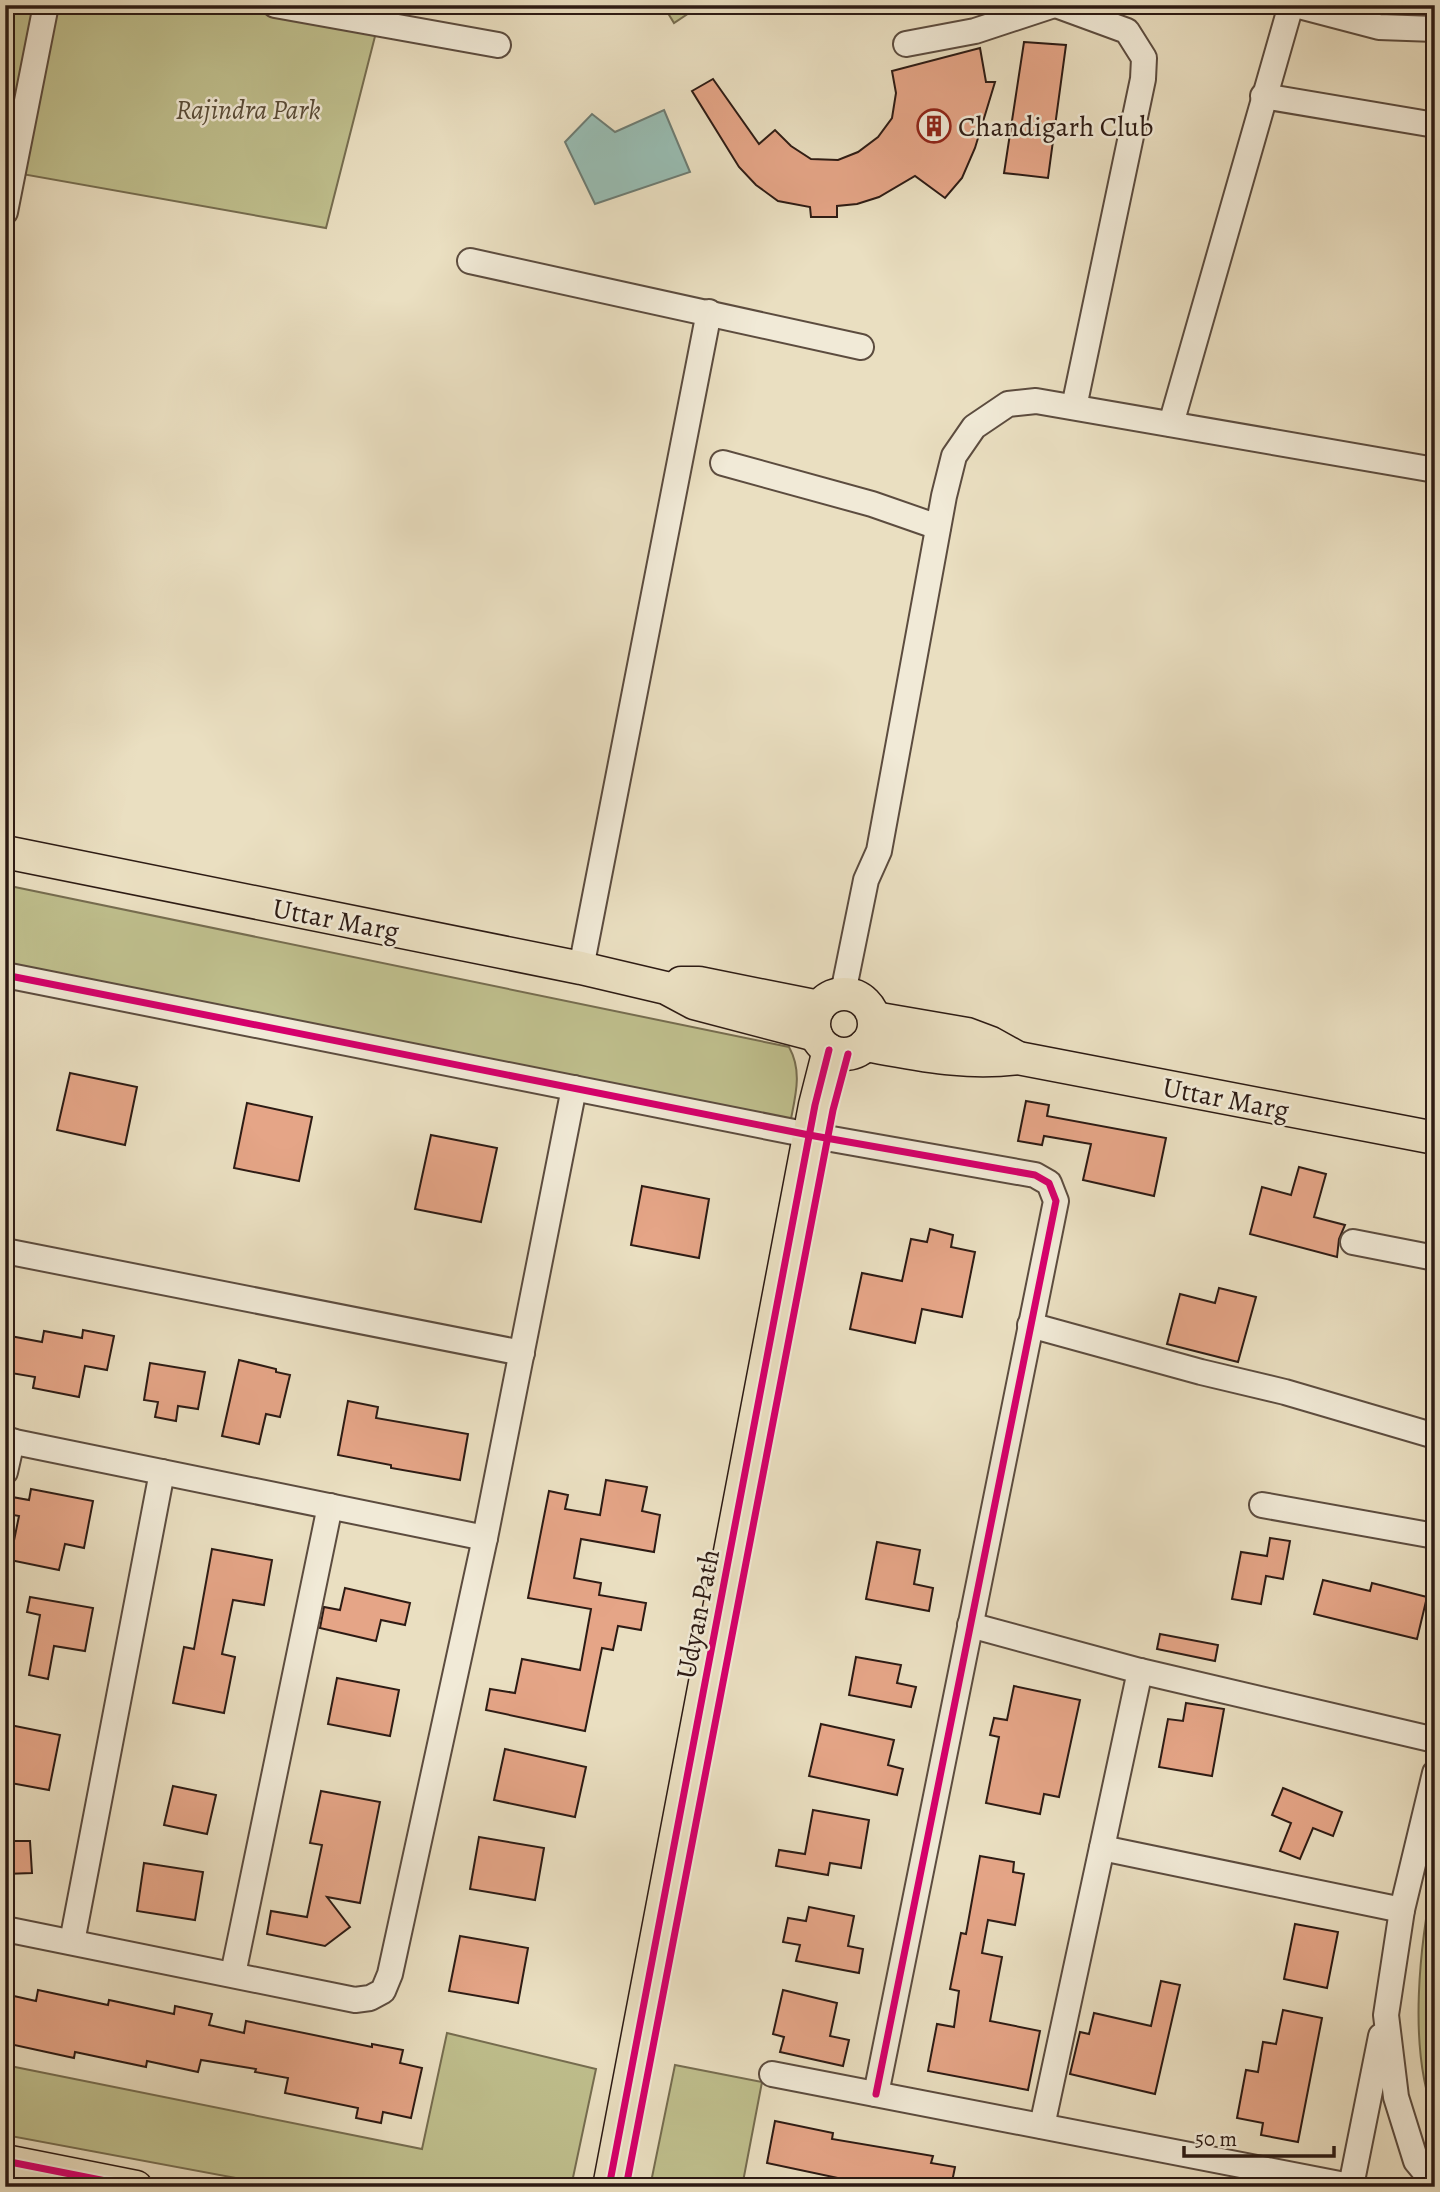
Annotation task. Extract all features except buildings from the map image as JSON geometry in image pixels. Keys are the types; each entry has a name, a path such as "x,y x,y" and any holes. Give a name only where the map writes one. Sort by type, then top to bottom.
{"main road":[{"name":"Uttar Marg","path":"5,852 582,968 666,988 694,1003 844,1025 960,1061 1018,1058 1435,1138"},
{"name":"Udyan Path","path":"609,2187 819,1137 844,1025"},
{"name":"Udyan Path","path":"626,2187 819,1137"},
{"path":"5,2161 135,2187"}],"street":[{"path":"5,212 46,5"},
{"path":"275,5 498,46"},
{"path":"906,44 975,31 1055,5 1127,32 1144,58 1143,79 1074,407"},
{"path":"1171,424 1263,96 1293,5 1380,27 1435,29"},
{"path":"1263,96 1435,125"},
{"path":"470,261 861,347"},
{"path":"582,968 709,312"},
{"path":"844,1025 866,880 879,851 938,527 954,456 974,426 1007,404 1036,401 1435,470"},
{"path":"723,463 872,504 938,527"},
{"path":"5,975 819,1137 1035,1175 1049,1183 1056,1201 876,2094"},
{"path":"5,1928 355,2000 370,1998 383,1991 390,1974 485,1538 574,1088"},
{"path":"1353,1242 1435,1258"},
{"path":"5,1251 522,1353"},
{"path":"1030,1325 1200,1372 1285,1392 1435,1436"},
{"path":"5,1472 8,1441 485,1538"},
{"path":"72,1942 162,1472"},
{"path":"1262,1505 1435,1536"},
{"path":"233,1974 330,1506"},
{"path":"970,1625 1140,1671 1435,1740"},
{"path":"1042,2126 1140,1671"},
{"path":"772,2074 1353,2186 1402,1910 1435,1773"},
{"path":"1102,1848 1402,1910"},
{"path":"1385,2015 1396,2097 1416,2161 1435,2184"}],"green space":[{"name":"Rajindra Park","path":"5,5 383,5 326,228 5,171"},
{"path":"663,5 701,5 674,23"},
{"path":"5,885 789,1047 797,1075 790,1124 5,968"},
{"path":"1435,1869 1435,2117 1426,2089 1421,2059 1419,1994 1425,1928"},
{"path":"447,2033 596,2069 571,2187 284,2187 5,2135 5,2065 422,2149"},
{"path":"675,2065 762,2082 742,2187 650,2187"}],"water":[{"path":"664,110 690,172 595,204 565,142 592,114 615,132"}],"cycle path":[{"path":"5,975 809,1135 1035,1175 1049,1183 1056,1201 876,2094"},
{"path":"609,2187 815,1105 829,1050"},
{"path":"626,2187 833,1110 848,1054"},
{"path":"5,2161 136,2187"}],"place":[{"name":"Chandigarh Club","path":"934,126"}]}
